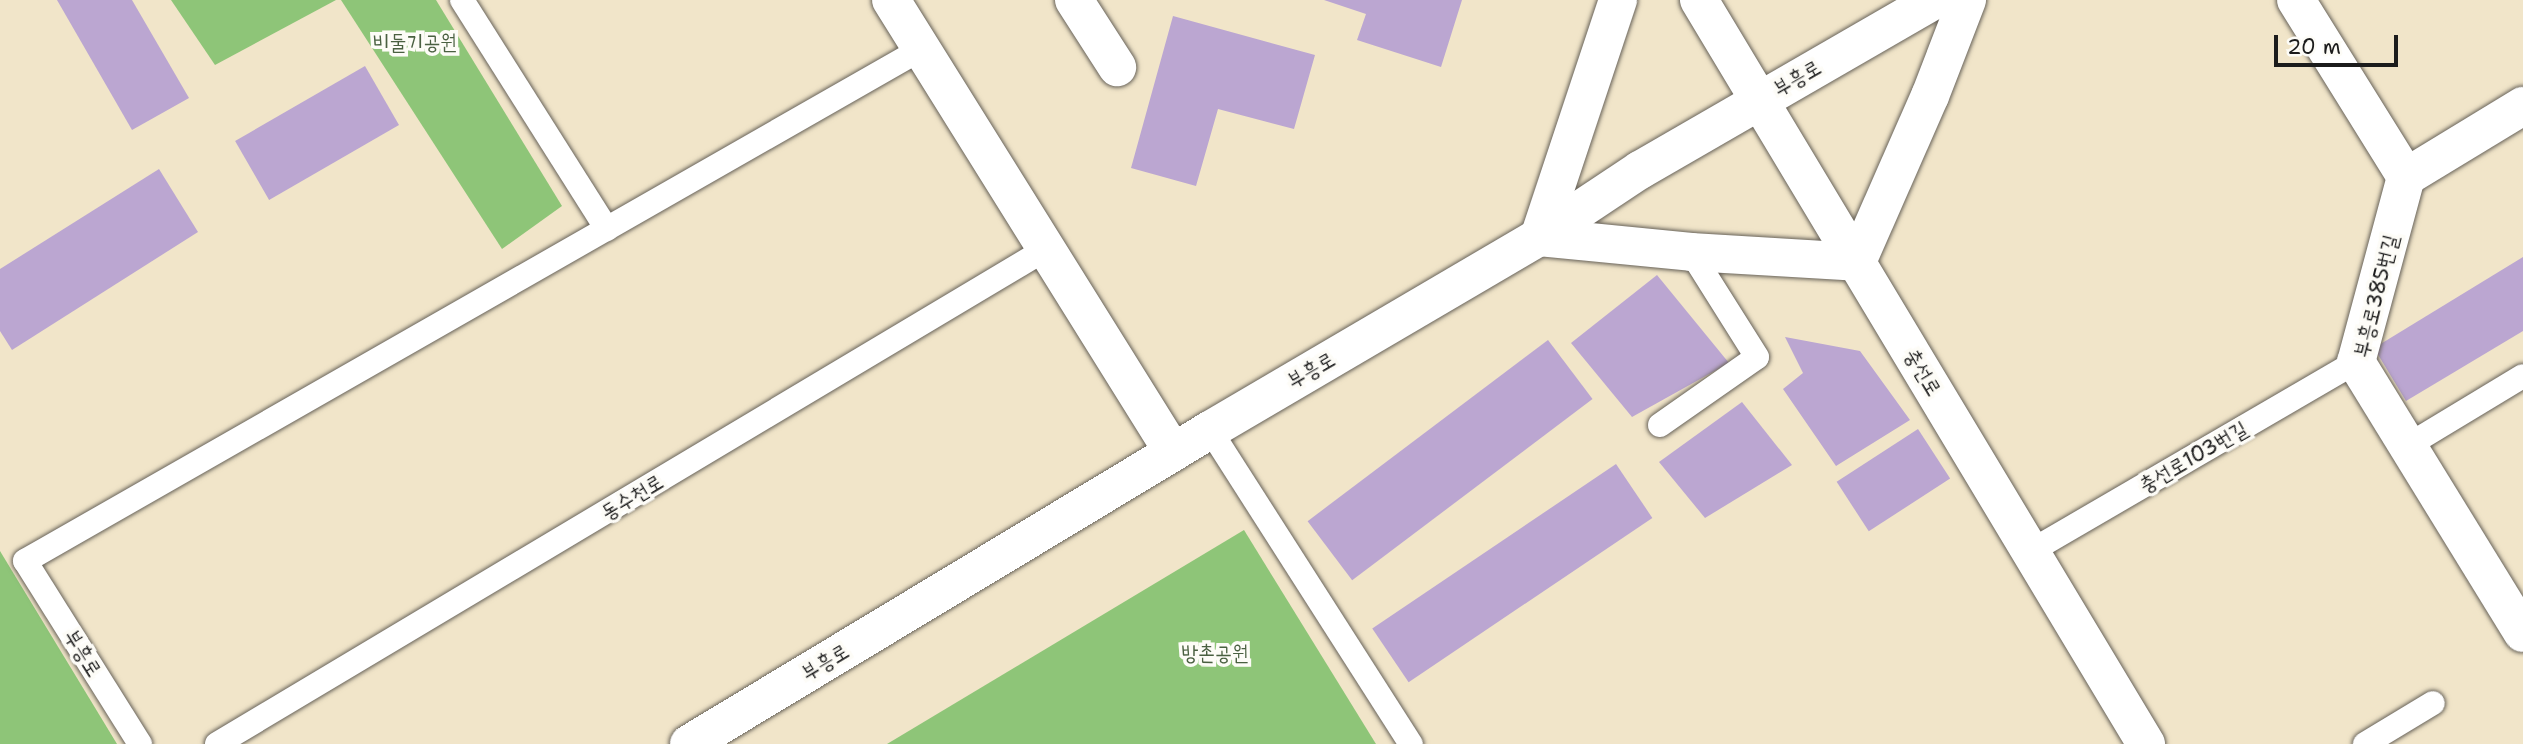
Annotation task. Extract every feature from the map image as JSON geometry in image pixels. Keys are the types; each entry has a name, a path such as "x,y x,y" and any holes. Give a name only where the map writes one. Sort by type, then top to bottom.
{"street":[{"path":"891,0 1174,452"},
{"path":"1074,0 1117,67"},
{"path":"1618,0 1539,237 1691,252 1857,262 1930,96 1967,0"},
{"name":"충선로","path":"1699,0 2146,744"},
{"name":"부흥로","path":"690,744 1210,430 1539,237 1640,170 1935,0"},
{"path":"2296,0 2406,177 2523,106"},
{"name":"부흥로385번길","path":"2406,177 2356,362 2523,633"}],"lane":[{"path":"462,0 607,229 922,49"},
{"name":"부흥로","path":"140,744 25,561 607,229"},
{"name":"동수천로","path":"217,744 1046,249"},
{"path":"1660,425 1757,358 1691,252"},
{"name":"충선로103번길","path":"2031,551 2356,362"},
{"path":"2407,446 2523,376"},
{"path":"1210,430 1412,744"},
{"path":"2365,744 2433,702"}],"green space":[{"name":"비둘기공원","path":"171,0 336,0 215,65"},
{"name":"비둘기공원","path":"341,0 436,0 562,206 502,249"},
{"name":"방촌공원","path":"1244,530 1376,744 887,744"},
{"path":"0,551 117,744 0,744"}],"building":[{"path":"57,0 132,0 189,98 132,130"},
{"path":"1324,0 1462,0 1441,67 1357,40 1366,14"},
{"path":"1173,16 1315,55 1294,129 1218,109 1196,186 1131,168"},
{"path":"365,66 399,125 269,200 235,141"},
{"path":"159,169 198,232 12,350 0,331 0,269"},
{"path":"2523,257 2523,331 2406,401 2374,348"},
{"path":"1657,275 1729,363 1632,417 1571,343"},
{"path":"1785,337 1860,351 1910,420 1836,466 1783,389 1803,373"},
{"path":"1548,340 1593,399 1352,580 1308,521"},
{"path":"1742,402 1792,465 1705,518 1659,462"},
{"path":"1918,429 1950,478 1869,531 1837,482"},
{"path":"1616,464 1652,518 1409,682 1372,628"}]}
